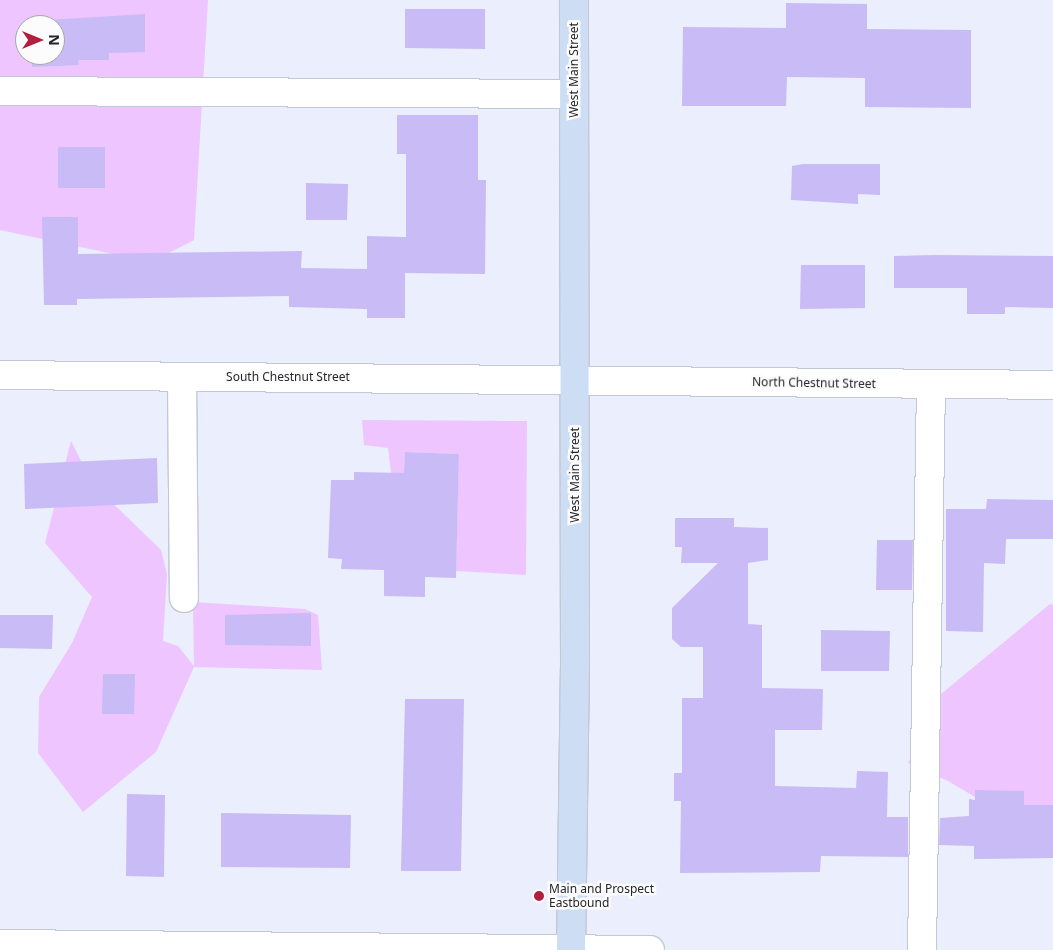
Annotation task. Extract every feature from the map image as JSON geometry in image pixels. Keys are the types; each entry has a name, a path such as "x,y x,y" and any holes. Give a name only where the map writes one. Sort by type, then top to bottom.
{"main road":[{"name":"West Main Street","path":"571,949 576,379 574,0"}],"street":[{"path":"0,91 574,94"},
{"name":"South Chestnut Street","path":"0,375 576,379"},
{"path":"182,377 184,598"},
{"name":"North Chestnut Street","path":"576,379 1053,385"},
{"path":"922,950 931,384"},
{"path":"0,944 650,950"}],"shaded area":[{"path":"0,0 208,0 194,240 151,262 0,230"},
{"path":"362,420 527,421 526,575 456,571 459,454 405,452 404,483 391,473 388,448 364,445"},
{"path":"71,441 92,483 161,550 167,574 163,641 178,646 194,666 193,602 305,609 318,615 322,670 194,667 156,752 83,812 38,753 39,697 72,643 92,597 45,543"},
{"path":"1050,604 1053,605 1053,843 948,781 908,763 941,694"}],"building":[{"path":"786,3 867,4 867,29 971,30 971,108 865,107 865,78 787,77 786,106 682,106 683,27 786,28"},
{"path":"405,9 485,9 485,49 405,48"},
{"path":"145,14 145,52 109,53 109,60 78,60 79,65 32,67 32,65 65,65 65,19"},
{"path":"397,115 478,115 478,180 486,180 485,274 405,273 405,318 367,318 367,309 289,307 289,296 77,299 77,305 44,305 42,217 78,217 78,254 302,251 301,268 367,269 367,236 406,237 406,154 397,154"},
{"path":"58,147 105,147 105,188 58,188"},
{"path":"803,164 880,164 880,195 858,194 858,204 791,200 792,166"},
{"path":"306,183 348,184 347,220 306,220"},
{"path":"894,256 1053,256 1053,308 1005,307 1005,314 967,314 967,288 894,288"},
{"path":"801,265 865,265 865,308 800,309"},
{"path":"405,452 459,454 456,578 425,577 425,597 384,596 384,570 341,569 342,559 328,558 331,480 354,480 354,472 404,473"},
{"path":"157,458 158,503 25,509 24,464"},
{"path":"987,499 1053,500 1053,539 1006,539 1005,564 984,563 983,632 946,631 946,509 986,509"},
{"path":"675,518 734,518 734,527 768,528 768,560 748,563 748,624 762,625 762,688 823,689 822,730 775,730 775,786 856,788 857,771 888,772 887,817 908,817 908,857 821,856 820,872 680,873 681,801 674,801 674,773 682,773 682,698 703,698 703,647 681,647 672,639 672,608 718,563 681,563 682,547 675,547"},
{"path":"877,540 913,540 912,590 876,590"},
{"path":"311,613 311,646 225,645 225,615"},
{"path":"0,615 53,615 52,649 0,648"},
{"path":"821,630 890,631 889,671 821,671"},
{"path":"103,674 135,674 134,714 102,714"},
{"path":"405,699 464,699 461,871 401,871"},
{"path":"975,790 1024,791 1024,805 1053,805 1053,858 974,859 974,846 939,845 940,818 969,816 969,799 975,800"},
{"path":"127,794 165,795 164,877 126,876"},
{"path":"221,813 351,815 350,868 221,867"}],"place":[{"name":"Main and Prospect Eastbound","path":"539,896"}]}
